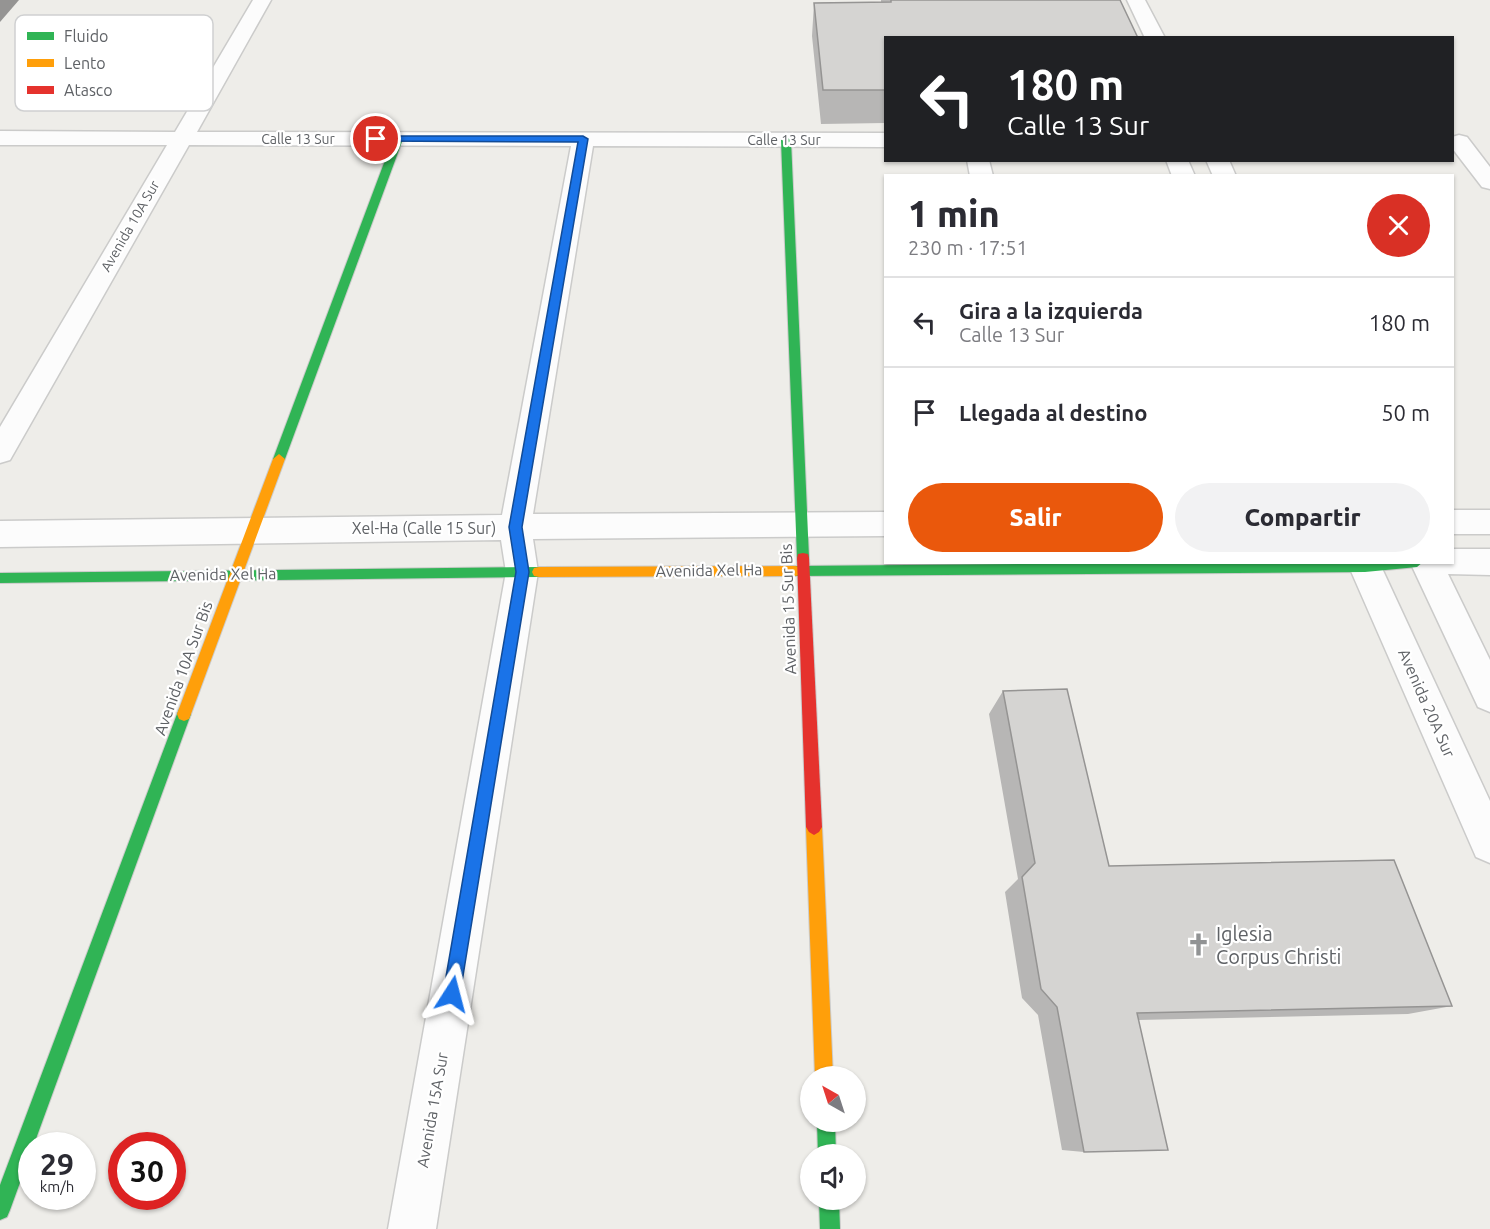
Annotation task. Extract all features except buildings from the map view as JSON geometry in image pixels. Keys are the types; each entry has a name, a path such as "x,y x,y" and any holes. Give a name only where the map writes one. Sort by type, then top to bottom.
{"street":[{"name":"Avenida 10A Sur","path":"213,83 262,0"},
{"path":"1136,0 1154,36"},
{"name":"Avenida 10A Sur","path":"0,452 197,111"},
{"name":"Calle 13 Sur","path":"0,138 884,140"},
{"name":"Avenida 10A Sur Bis","path":"0,1210 398,139"},
{"name":"Avenida 15A Sur","path":"412,1229 522,572 515,527 583,139"},
{"name":"Avenida 15 Sur Bis","path":"786,140 824,1066"},
{"path":"1455,142 1490,142"},
{"path":"1455,142 1490,182"},
{"path":"1454,522 1490,522"},
{"name":"Xel-Ha (Calle 15 Sur)","path":"0,534 253,529 884,524"},
{"path":"1454,562 1490,562"},
{"name":"Avenida Xel Ha","path":"0,578 1382,564"},
{"path":"1427,564 1490,696"},
{"name":"Avenida 20A Sur","path":"1364,565 1490,844"},
{"path":"829,1210 830,1229"}],"traffic: fast":[{"path":"279,459 398,139"},
{"path":"786,140 803,558"},
{"path":"795,571 1365,567 1396,564"},
{"path":"0,578 539,572"},
{"path":"0,1210 184,714"},
{"path":"826,1132 827,1144"},
{"path":"829,1210 830,1229"}],"traffic: slow":[{"path":"184,714 279,459"},
{"path":"539,572 795,571"},
{"path":"814,827 824,1066"}],"traffic: jam":[{"path":"803,558 814,827"}],"place":[{"name":"Iglesia Corpus Christi","path":"1198,945"}],"route":[{"path":"376,139 583,139 515,527 522,572 452,994"}]}
